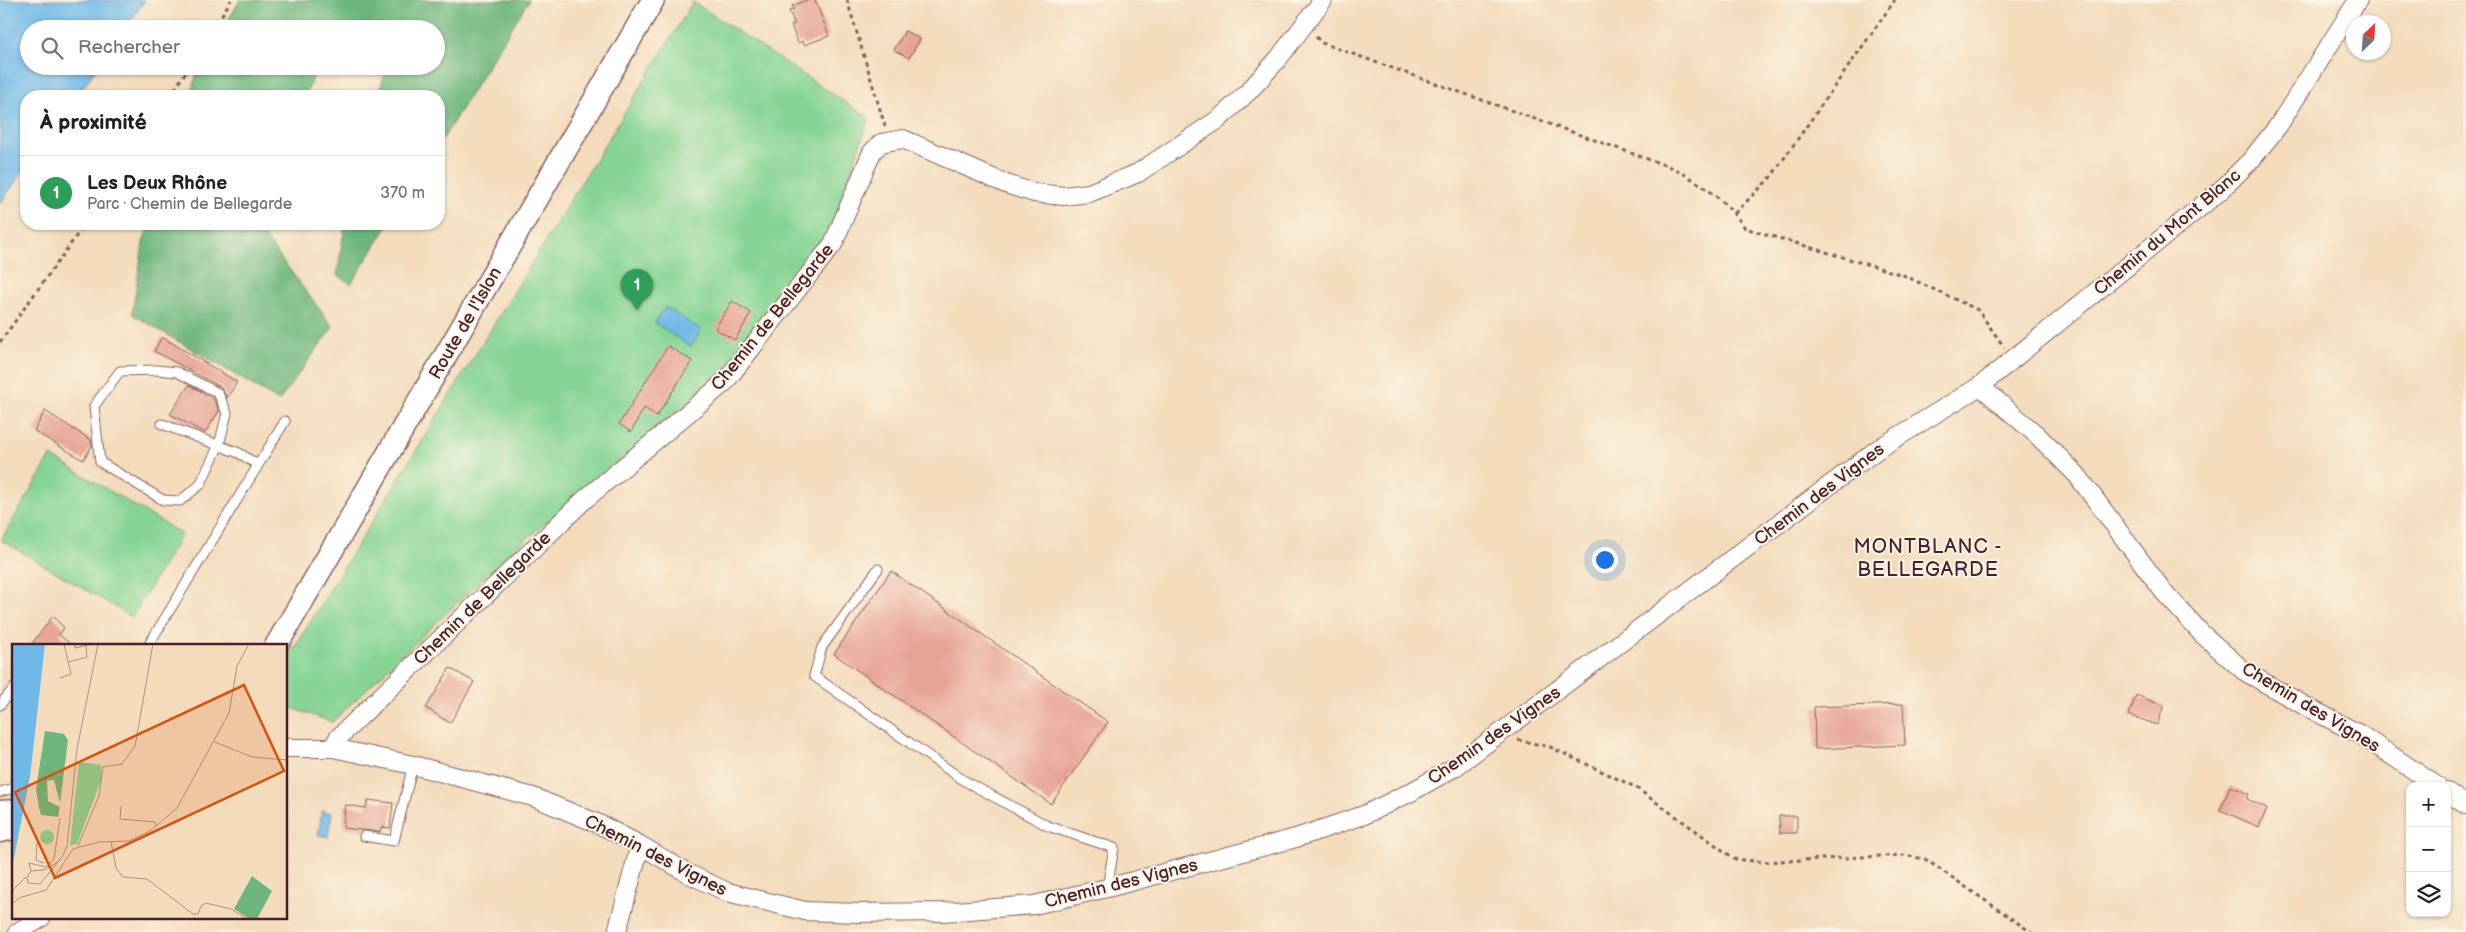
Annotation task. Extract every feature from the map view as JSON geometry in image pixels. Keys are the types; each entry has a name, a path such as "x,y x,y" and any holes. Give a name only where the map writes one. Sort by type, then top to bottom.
{"street":[{"name":"Route de l'Islon","path":"277,644 653,0"},
{"path":"889,140 903,139 1006,184 1034,193 1064,196 1089,192 1138,173 1219,119 1249,91 1304,26 1323,0"},
{"name":"Chemin du Mont Blanc","path":"1980,386 2220,191 2252,159 2278,126 2358,0"},
{"name":"Chemin de Bellegarde","path":"333,748 338,738 449,628 583,501 725,382 833,244 872,152 881,143 889,140"},
{"name":"Chemin des Vignes","path":"288,748 333,748 413,765 533,797 599,824 640,845 689,874 726,892 805,911 858,913 943,912 1034,905 1107,888 1296,838 1364,815 1411,792 1455,767 1498,736 1878,449 1980,386 2037,435 2077,475 2163,591 2202,634 2244,671 2360,735 2432,782"},
{"path":"2451,795 2466,805"},
{"path":"618,932 640,845"},
{"path":"18,932 39,920"}],"lane":[{"path":"156,370 177,372 218,393 227,413 219,445 200,485 180,501 163,500 100,462 94,406 120,371 156,370"},
{"path":"149,644 285,421"},
{"path":"162,424 239,453 258,465"},
{"path":"878,569 822,647 814,676 964,780 1048,826 1114,848 1107,888"},
{"path":"0,706 12,691"},
{"path":"364,836 394,841 413,765"}],"path":[{"path":"219,20 231,0"},
{"path":"847,0 889,140"},
{"path":"1734,213 1771,177 1894,0"},
{"path":"1304,26 1322,43 1673,168 1700,183 1734,213 1744,228 1903,275 1978,310 2013,360"},
{"path":"174,90 184,75"},
{"path":"0,342 81,230"},
{"path":"1498,736 1550,747 1635,787 1735,859 1762,862 1903,855 1925,859 2032,932"}],"green space":[{"path":"240,0 529,0 445,135 445,90 380,90 384,75 445,75 445,20 228,20"},
{"path":"693,2 869,118 828,240 716,380 505,557 332,722 288,707 288,658"},
{"path":"196,75 314,75 308,90 192,90"},
{"path":"147,230 260,230 333,327 279,401 132,314 143,243"},
{"path":"344,230 385,230 351,284 337,275"},
{"path":"51,456 182,534 132,617 1,540"}],"water":[{"path":"0,0 145,0 131,20 20,20 20,75 92,75 81,90 20,90 20,176 0,204"},
{"path":"665,307 701,330 691,347 655,323"},
{"path":"322,811 332,813 328,837 318,835"}],"building":[{"path":"807,0 815,0 829,36 804,45 802,41 798,43 791,25 795,24 789,11 794,9 792,6"},
{"path":"905,31 920,39 909,58 894,50"},
{"path":"732,301 751,313 735,340 715,329"},
{"path":"162,337 237,382 227,398 221,387 154,351"},
{"path":"668,346 692,361 657,416 644,408 631,432 619,424"},
{"path":"189,385 213,398 219,411 205,433 170,414"},
{"path":"45,411 91,440 92,446 83,460 34,431"},
{"path":"891,571 1108,722 1051,804 834,654"},
{"path":"53,616 64,628 59,635 70,644 32,644"},
{"path":"450,668 474,682 450,723 426,708"},
{"path":"2136,695 2164,706 2157,725 2129,715"},
{"path":"1903,704 1905,745 1815,749 1814,707"},
{"path":"2230,786 2249,794 2247,799 2267,808 2259,827 2220,810"},
{"path":"368,800 393,803 390,828 381,827 380,832 343,828 345,805 366,808"},
{"path":"1779,816 1797,816 1797,833 1780,833"}],"place":[{"name":"Les Deux Rhône","path":"637,310"}],"district":[{"name":"MONTBLANC - BELLEGARDE","path":"1928,558"}]}
